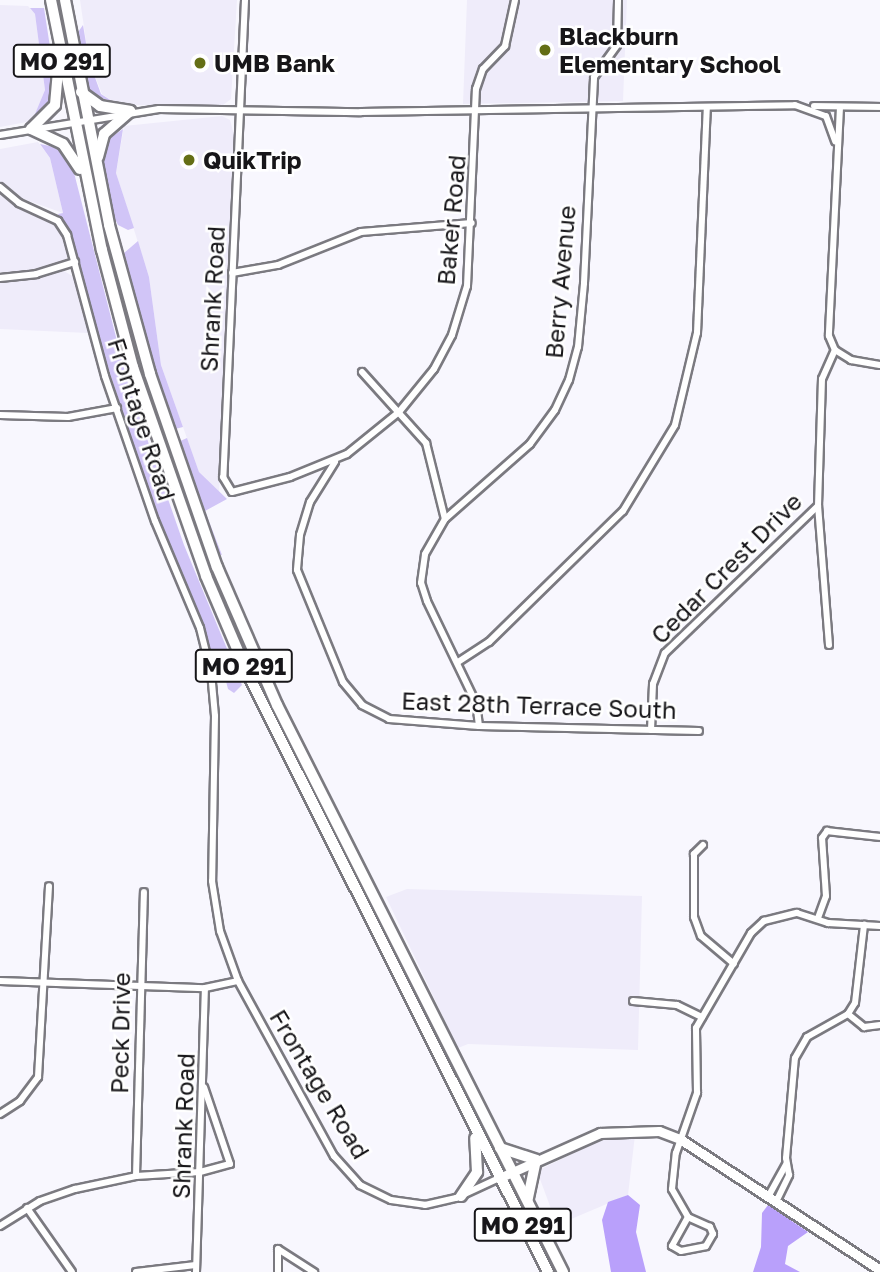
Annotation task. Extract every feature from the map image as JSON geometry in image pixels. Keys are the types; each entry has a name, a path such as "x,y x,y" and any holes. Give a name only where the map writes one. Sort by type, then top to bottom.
{"highway":[{"name":"MO 291","path":"51,0 87,182 133,367 206,576 247,672 548,1272"},
{"name":"MO 291","path":"65,0 99,178 150,374 230,600 277,705 563,1272"},
{"path":"57,32 58,97 31,130 65,146 87,182"},
{"path":"81,92 100,106 130,111"},
{"path":"99,178 101,141 130,111"},
{"path":"461,1196 472,1183 479,1162 469,1117"},
{"path":"499,1147 536,1160 528,1189 533,1214"}],"main road":[{"path":"499,1178 536,1160 617,1129 659,1131 680,1139 880,1270"}],"street":[{"name":"Shrank Road","path":"227,489 223,477 245,0"},
{"name":"Baker Road","path":"227,489 237,492 336,460 400,412 434,369 452,335 467,286 477,89 484,69 505,46 515,0"},
{"name":"Berry Avenue","path":"480,726 476,703 421,583 425,554 445,519 530,444 555,410 569,380 578,347 584,283 590,109 594,77 617,46 618,0"},
{"path":"808,106 832,123 835,141"},
{"path":"458,662 489,642 623,511 658,461 675,425 697,333 707,107"},
{"path":"840,107 835,141 827,316 835,350 851,360 880,365"},
{"path":"0,135 130,111 880,107"},
{"name":"Frontage Road","path":"0,187 19,203 58,221 75,262 117,408 155,521 200,628 213,693 212,881 228,955 237,981 345,1170 375,1194 400,1202 425,1205 461,1196 499,1178"},
{"path":"232,273 278,265 361,232 472,223"},
{"path":"0,278 36,274 75,262"},
{"name":"Cedar Crest Drive","path":"651,730 653,684 665,653 818,506 822,379 835,350"},
{"path":"362,372 426,443 445,519"},
{"path":"0,415 68,417 117,408"},
{"name":"East 28th Terrace South","path":"336,460 310,502 300,535 296,569 347,688 362,705 389,719 480,726 699,731"},
{"path":"818,506 830,645"},
{"path":"818,918 826,896 822,838 827,831 880,837"},
{"path":"703,845 694,853 694,917 701,936 734,964"},
{"path":"0,1114 20,1101 38,1077 49,886"},
{"name":"Peck Drive","path":"136,1176 144,892"},
{"path":"688,1217 672,1246 681,1251 706,1246 713,1234 710,1227 688,1217 672,1189 680,1139 696,1093 693,1047 702,1017 751,933 764,921 797,913 880,926"},
{"path":"772,1200 786,1164 797,1051 814,1032 848,1014 858,993 864,925"},
{"path":"0,981 205,988 237,981"},
{"name":"Shrank Road","path":"196,1269 204,1087 205,988"},
{"path":"633,1000 677,1005 702,1017"},
{"path":"848,1014 864,1027 880,1026"},
{"path":"0,1226 27,1208 75,1189 136,1176 200,1172 230,1164 204,1087"},
{"path":"27,1208 72,1272"},
{"path":"278,1272 278,1249 314,1272"},
{"path":"136,1272 196,1269"}],"shaded area":[{"path":"80,0 237,0 231,99 223,105 118,105 102,94 89,61"},
{"name":"Blackburn Elementary School","path":"467,0 627,0 623,101 463,104"},
{"path":"0,5 28,6 35,14 45,90 32,121 0,127"},
{"path":"30,8 44,8 56,86 55,97 32,121 45,90 35,14"},
{"path":"83,25 89,61 101,94 115,103 86,92 76,35"},
{"path":"222,116 230,120 235,139 219,494 199,472 161,365 149,277 116,173 124,126"},
{"path":"123,129 116,173 134,228 128,230 118,225 111,211 100,161 107,140"},
{"path":"38,142 50,158 63,213 15,196 0,183 0,149"},
{"path":"40,144 59,148 70,157 128,384 184,545 242,685 234,693 228,689 222,666 217,664 212,671 199,621 155,511 104,355 73,239 58,214 63,213 50,158"},
{"path":"0,195 44,215 58,226 68,255 65,261 20,273 0,272"},
{"path":"138,241 149,277 161,365 183,427 175,429 148,353 124,253"},
{"path":"64,271 74,277 88,333 0,329 0,281"},
{"path":"187,438 199,472 227,499 205,511 222,555 217,554 178,442"},
{"path":"407,889 642,896 638,1050 468,1044 458,1048 386,897"},
{"path":"611,1135 635,1135 628,1195 557,1225 537,1171"},
{"path":"628,1195 640,1205 636,1232 646,1272 611,1272 602,1220 608,1202"},
{"path":"768,1205 808,1232 788,1246 785,1264 800,1272 753,1272 761,1247 762,1213"}],"place":[{"name":"Blackburn Elementary School","path":"545,50"},
{"name":"UMB Bank","path":"200,63"},
{"name":"QuikTrip","path":"189,160"}]}
